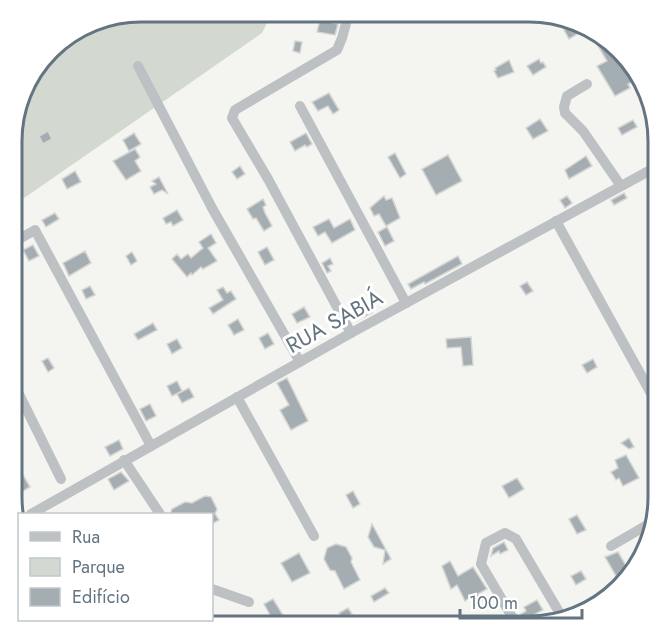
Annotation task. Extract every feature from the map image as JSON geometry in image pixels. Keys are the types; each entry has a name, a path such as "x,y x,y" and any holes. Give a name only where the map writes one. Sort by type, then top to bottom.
{"street":[{"path":"346,23 337,50 235,110 232,118 268,179 351,333"},
{"path":"138,66 212,208 300,362"},
{"path":"586,84 567,96 564,113 589,139 621,186"},
{"path":"300,106 406,303"},
{"name":"RUA SABIÁ","path":"33,513 351,333 647,172"},
{"path":"556,221 647,386"},
{"path":"22,237 35,230 151,446"},
{"path":"237,397 315,536"},
{"path":"23,402 61,479"},
{"path":"124,460 159,513"},
{"path":"611,546 643,527"},
{"path":"512,616 482,564 486,543 505,533 516,539 559,612"},
{"path":"213,589 249,602"}],"green space":[{"path":"141,22 267,22 262,33 22,199 22,141 25,118 32,96 38,82 52,63 82,38 103,29"}],"building":[{"path":"319,22 338,24 335,35 317,32"},
{"path":"566,29 578,34 569,39 564,30"},
{"path":"295,41 302,42 300,53 293,51"},
{"path":"597,44 613,57 632,82 628,84 630,88 615,96 597,66 607,61"},
{"path":"539,59 546,67 533,75 527,66"},
{"path":"509,60 514,72 498,78 494,71 495,68"},
{"path":"329,93 339,110 333,114 328,106 318,111 312,102"},
{"path":"540,119 548,131 533,139 526,128"},
{"path":"633,120 637,127 622,135 618,128"},
{"path":"48,131 52,139 43,144 39,136"},
{"path":"134,133 141,144 129,151 123,140"},
{"path":"306,133 312,144 295,151 290,142"},
{"path":"135,149 140,157 135,161 141,171 126,180 113,161"},
{"path":"395,153 406,174 400,178 388,157"},
{"path":"448,155 462,181 436,195 422,169"},
{"path":"586,156 592,166 569,179 565,170"},
{"path":"240,166 245,174 237,179 232,172"},
{"path":"75,171 81,182 67,189 62,179"},
{"path":"159,177 168,194 162,190 154,194 150,187 156,184 152,181"},
{"path":"624,193 627,198 614,205 611,200"},
{"path":"384,196 386,200 392,198 400,218 386,226 379,214 374,216 370,208"},
{"path":"567,196 572,203 565,208 560,200"},
{"path":"263,199 266,205 263,207 265,213 272,226 264,231 247,209"},
{"path":"177,210 183,220 173,226 171,222 166,224 163,218"},
{"path":"55,213 59,219 46,227 42,220"},
{"path":"329,219 334,228 350,219 355,230 332,243 325,232 318,236 313,227"},
{"path":"387,227 394,241 385,246 378,232"},
{"path":"211,234 216,243 208,248 217,261 203,269 201,267 187,277 172,259 177,254 181,259 188,254 191,258 203,248 199,242"},
{"path":"33,245 39,256 29,261 23,250"},
{"path":"267,247 274,260 265,265 258,252"},
{"path":"85,251 91,263 69,276 63,263"},
{"path":"132,252 137,261 131,265 126,256"},
{"path":"458,256 462,264 411,289 408,284"},
{"path":"330,258 333,264 328,266 331,271 327,273 322,263"},
{"path":"527,282 533,291 526,295 520,286"},
{"path":"90,286 95,295 86,299 82,290"},
{"path":"223,287 227,293 231,291 236,299 213,314 209,308 223,300 217,290"},
{"path":"304,307 310,317 297,323 292,314"},
{"path":"369,307 372,313 356,321 353,315"},
{"path":"238,319 244,330 234,335 228,325"},
{"path":"153,323 157,330 138,340 134,334"},
{"path":"268,333 274,344 265,349 259,338"},
{"path":"471,337 473,365 463,366 461,347 447,348 446,339"},
{"path":"177,339 182,348 172,354 167,344"},
{"path":"48,358 54,368 48,372 42,361"},
{"path":"593,359 597,367 587,373 582,365"},
{"path":"287,378 308,421 291,430 280,410 289,405 277,383"},
{"path":"177,381 182,391 172,396 167,386"},
{"path":"189,388 194,397 182,403 177,394"},
{"path":"150,404 156,416 146,421 140,409"},
{"path":"629,438 634,447 629,449 621,443"},
{"path":"119,440 123,449 110,456 105,447"},
{"path":"626,455 639,478 623,486 619,478 616,480 611,472 618,468 615,460"},
{"path":"121,472 129,481 114,490 108,479"},
{"path":"23,475 30,487 23,491"},
{"path":"517,478 524,489 509,498 502,486"},
{"path":"353,491 360,504 353,508 346,495"},
{"path":"205,496 211,497 217,509 215,514 219,520 213,523 213,513 170,513 172,509 185,502 192,503"},
{"path":"577,515 586,530 577,534 569,519"},
{"path":"372,524 391,559 383,564 385,550 374,547 368,537"},
{"path":"504,542 508,550 500,554 499,551 491,556 493,548"},
{"path":"336,544 346,547 360,580 344,589 335,571 330,570 324,559 327,548"},
{"path":"618,552 626,565 616,576 605,557"},
{"path":"299,553 310,573 292,582 281,563"},
{"path":"450,561 458,576 473,567 487,589 478,594 482,600 475,604 471,597 465,601 457,585 451,589 442,566"},
{"path":"581,571 586,579 576,585 571,576"},
{"path":"385,588 389,593 374,602 371,596"},
{"path":"273,599 284,616 271,616 264,604"},
{"path":"537,600 543,610 532,616 522,616 521,614 526,611 524,607"},
{"path":"348,608 352,614 341,616 339,613"}]}
